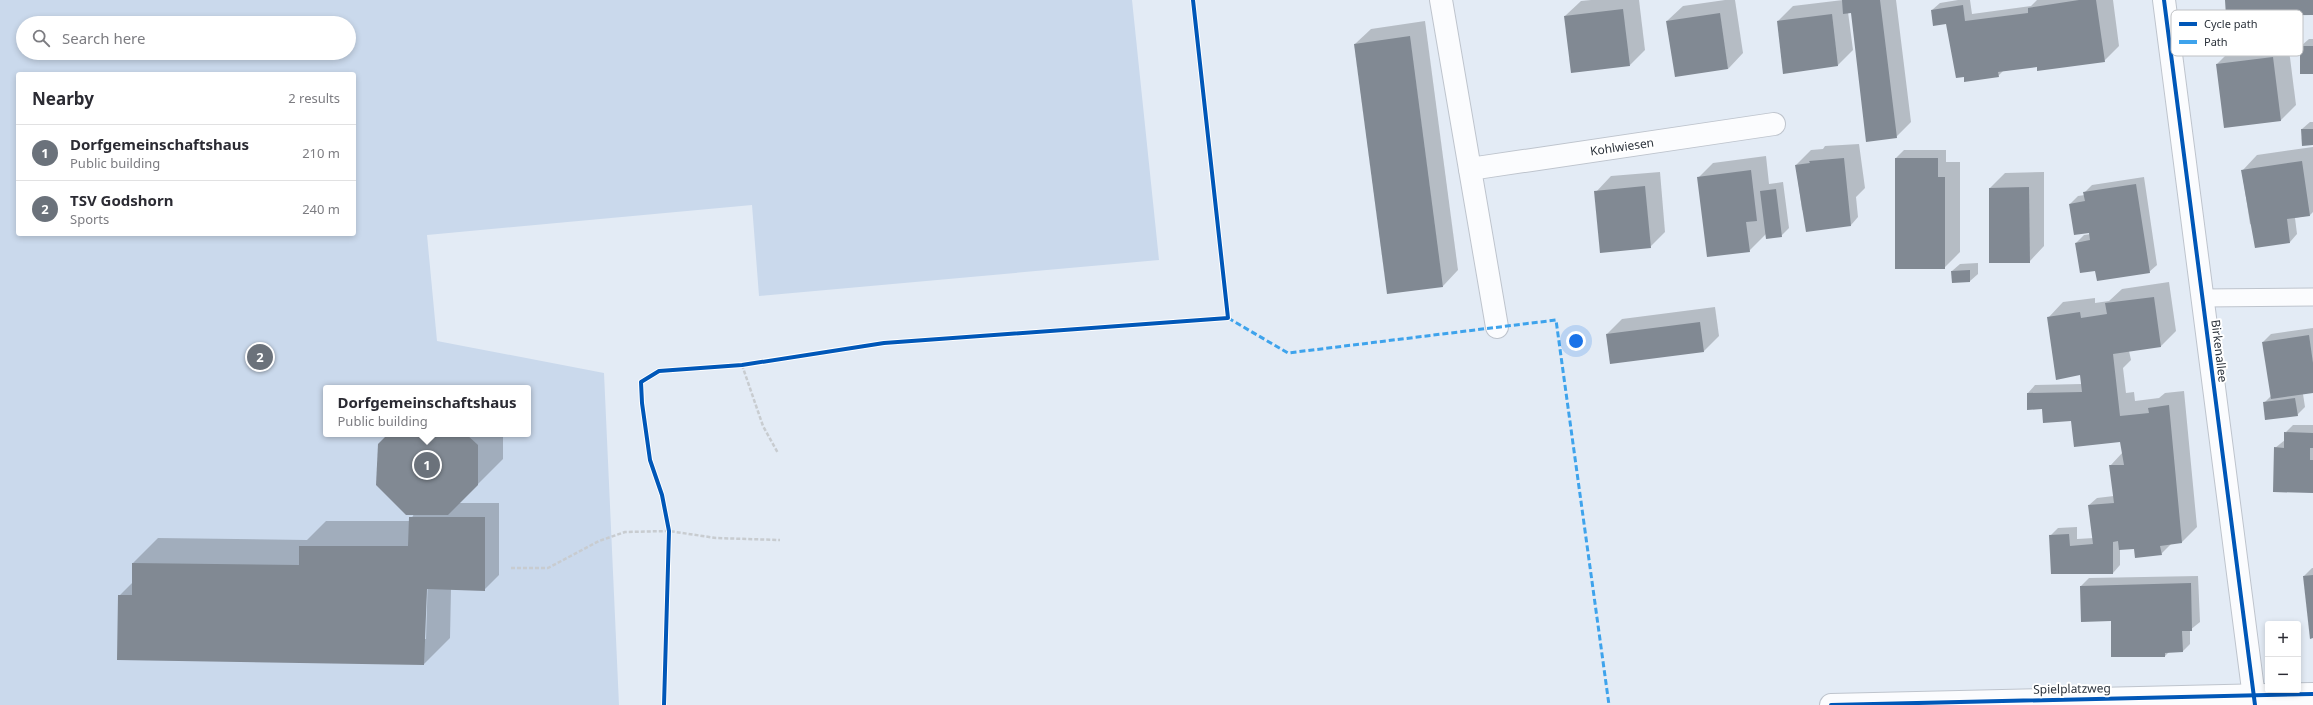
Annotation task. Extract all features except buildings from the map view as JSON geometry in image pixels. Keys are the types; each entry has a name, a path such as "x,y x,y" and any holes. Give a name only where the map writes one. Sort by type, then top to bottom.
{"street":[{"path":"1441,0 1497,327"},
{"name":"Birkenallee","path":"2164,0 2171,55"},
{"name":"Birkenallee","path":"2171,56 2255,700"},
{"name":"Kohlwiesen","path":"1470,169 1774,124"},
{"name":"Spielplatzweg","path":"1831,705 2255,700 2313,694"}],"lane":[{"path":"2202,298 2313,297"}],"path":[{"path":"742,365 763,426 778,453"},
{"path":"511,568 548,568 599,541 625,532 669,531 716,538 780,540"}],"shaded area":[{"path":"0,0 1132,0 1159,260 759,296 752,205 427,235 437,341 604,373 619,705 0,705"}],"marked path":[{"path":"1228,318 1288,353 1556,320 1609,705"}],"cycle path":[{"path":"664,705 669,531 662,495 650,460 642,403 641,382 659,371 742,365 884,343 1228,318 1193,0"},
{"path":"2164,0 2171,54"},
{"path":"2171,56 2255,705"},
{"path":"1831,705 2313,694"}],"place":[{"name":"TSV Godshorn","path":"260,357"},
{"name":"Dorfgemeinschaftshaus","path":"427,465"}]}
